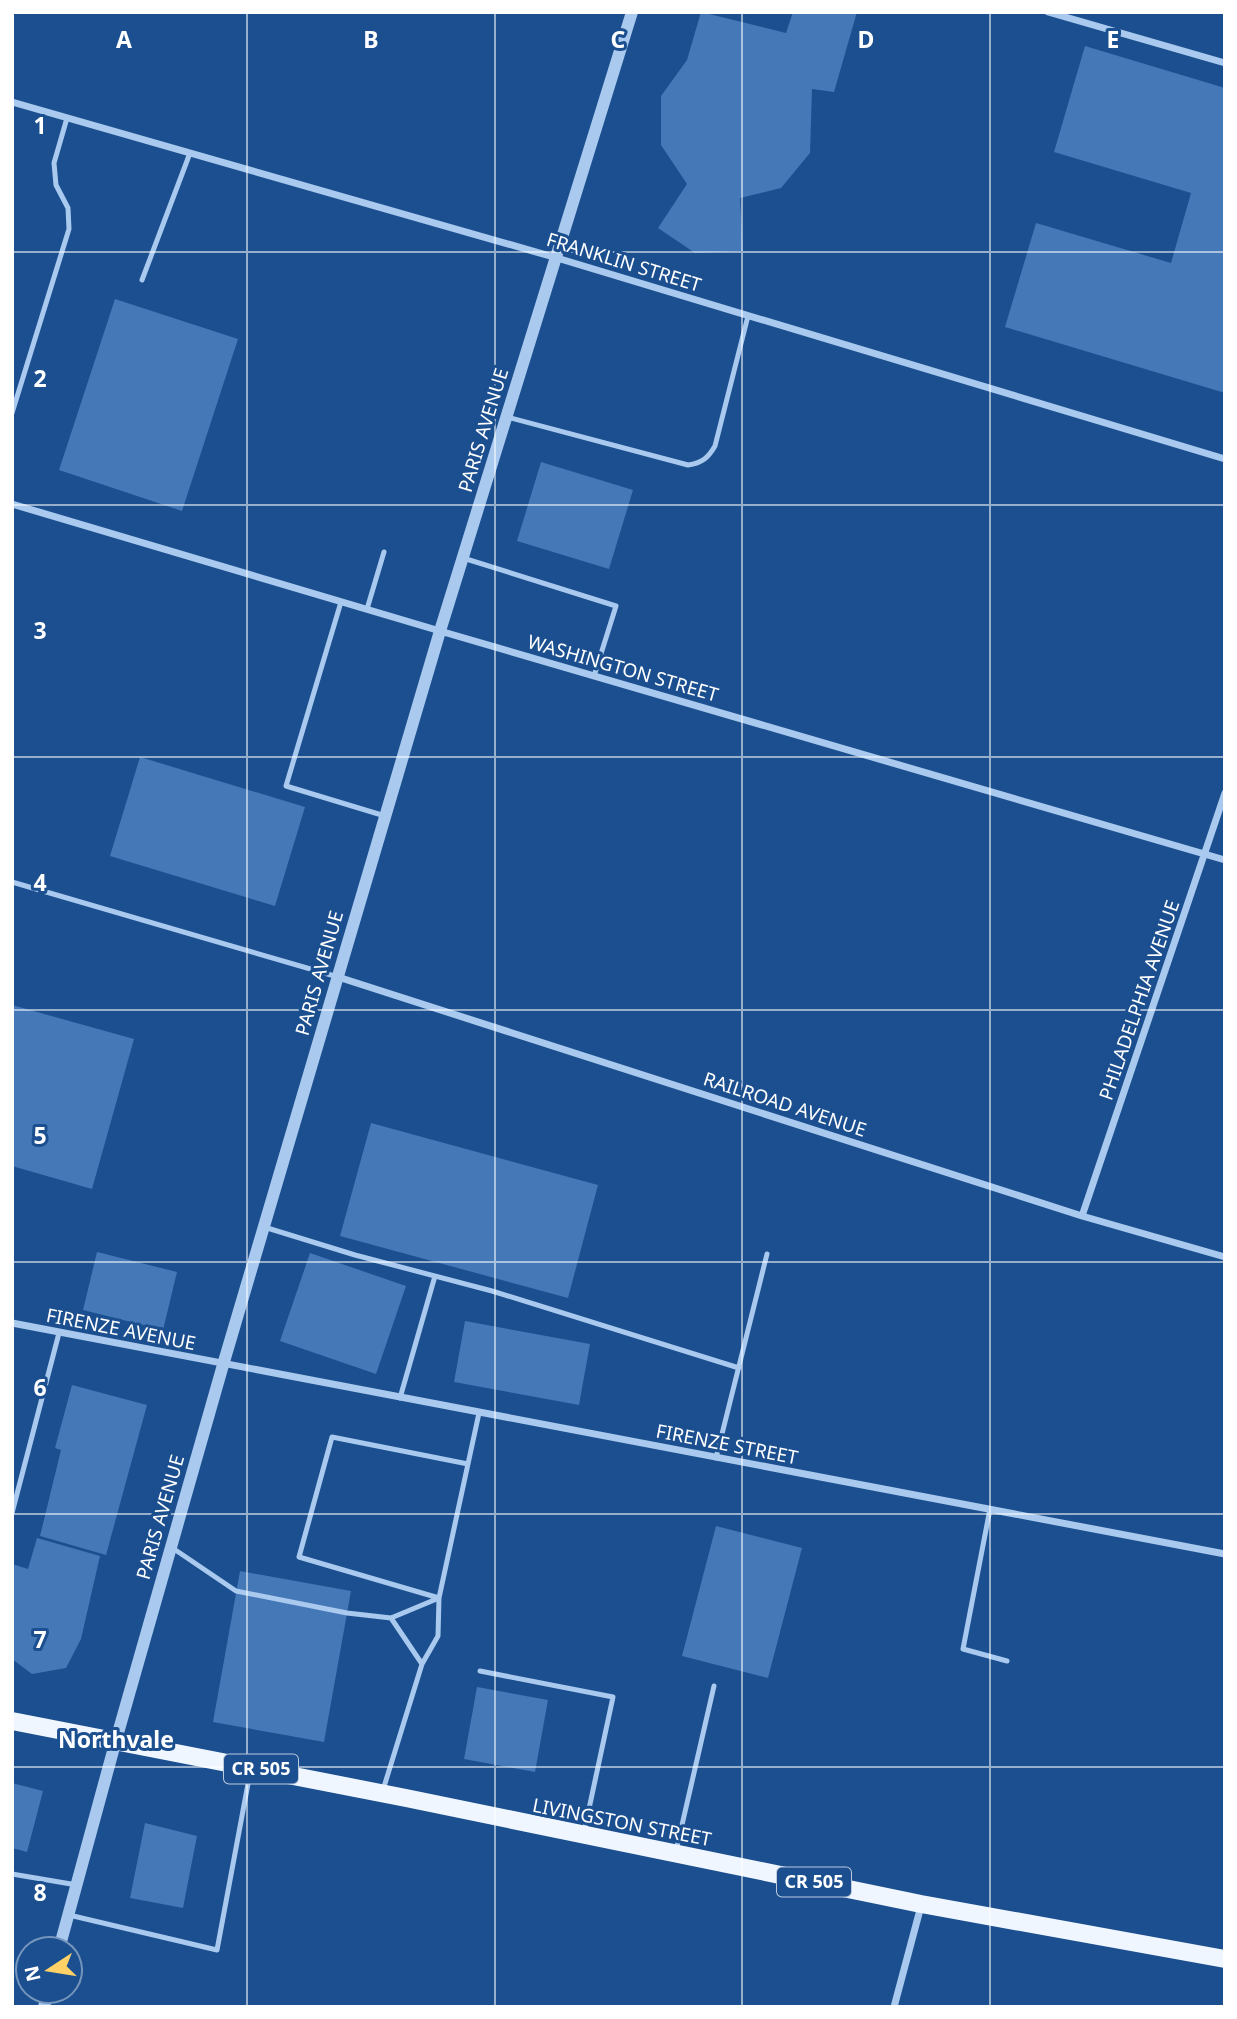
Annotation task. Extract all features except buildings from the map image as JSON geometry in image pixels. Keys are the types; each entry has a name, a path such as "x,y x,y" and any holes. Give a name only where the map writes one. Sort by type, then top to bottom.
{"main road":[{"name":"LIVINGSTON STREET","path":"12,1721 921,1904 1225,1959"}],"street":[{"name":"PARIS AVENUE","path":"63,1935 223,1365 385,816 632,12"},
{"path":"1048,12 1225,63"},
{"name":"FRANKLIN STREET","path":"12,102 557,258 1225,459"},
{"name":"WASHINGTON STREET","path":"12,504 1225,860"},
{"name":"PHILADELPHIA AVENUE","path":"1082,1216 1225,793"},
{"name":"RAILROAD AVENUE","path":"338,977 1082,1216 1225,1257"},
{"name":"FIRENZE AVENUE","path":"12,1323 223,1365"},
{"name":"FIRENZE STREET","path":"223,1365 1225,1554"},
{"path":"894,2007 921,1904"}],"lane":[{"path":"12,413 69,229 68,208 56,185 54,163 67,118"},
{"path":"142,280 190,153"},
{"path":"507,417 688,465 702,461 710,455 715,446 748,316"},
{"path":"367,609 384,552"},
{"path":"463,558 615,606 594,676"},
{"path":"341,602 286,786 385,816"},
{"path":"12,882 338,977"},
{"path":"264,1227 355,1255 492,1291 739,1368"},
{"path":"716,1458 766,1254"},
{"path":"400,1398 435,1276"},
{"path":"12,1513 59,1333"},
{"path":"382,1794 422,1664 438,1636 439,1598 479,1413"},
{"path":"439,1598 299,1557 332,1437 468,1464"},
{"path":"989,1509 963,1649 1007,1661"},
{"path":"171,1547 236,1591 347,1613 391,1618 439,1598"},
{"path":"391,1618 422,1664"},
{"path":"480,1671 613,1697 583,1835"},
{"path":"676,1854 713,1686"},
{"path":"69,1915 217,1950 251,1767"},
{"path":"12,1874 77,1885"}],"district":[{"name":"Northvale","path":"116,1740"}]}
